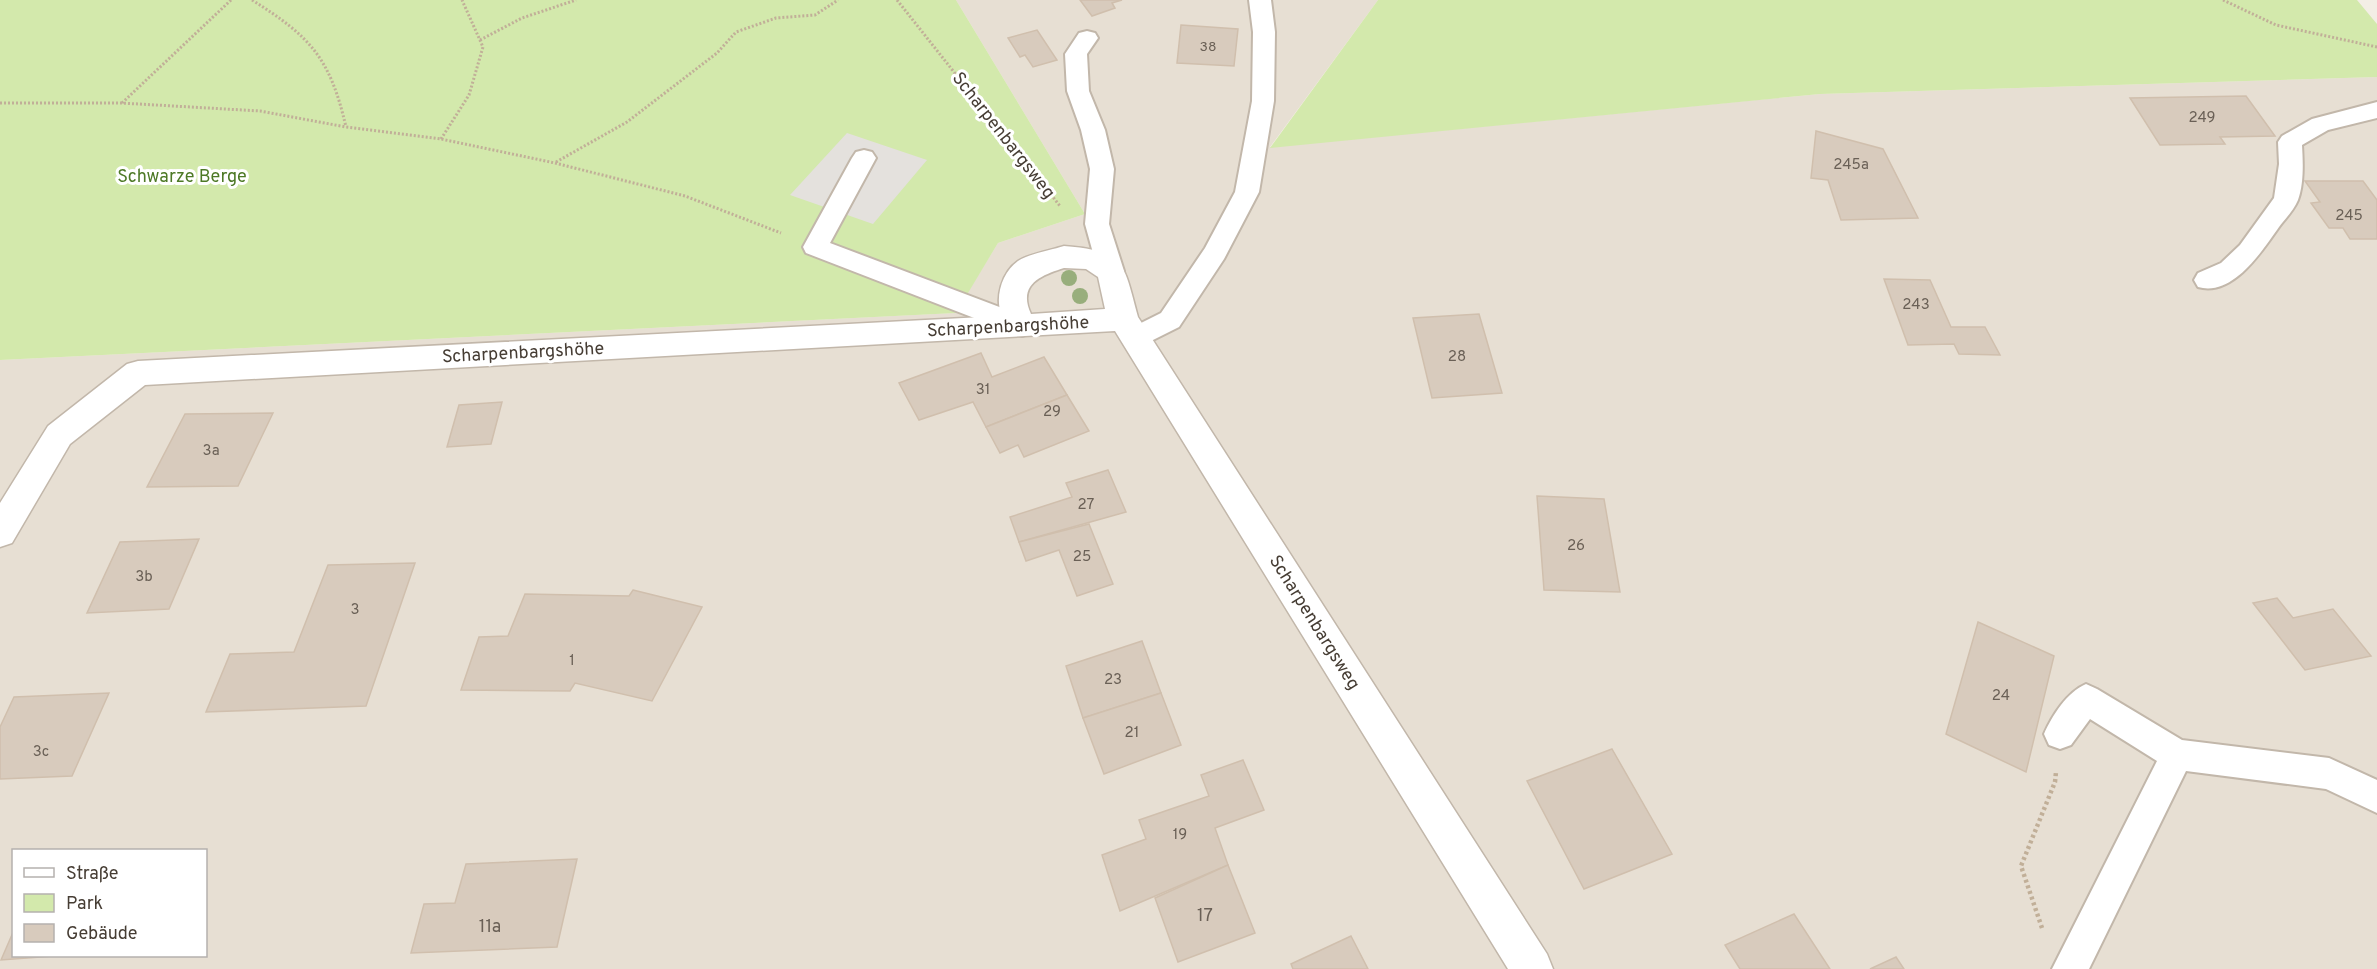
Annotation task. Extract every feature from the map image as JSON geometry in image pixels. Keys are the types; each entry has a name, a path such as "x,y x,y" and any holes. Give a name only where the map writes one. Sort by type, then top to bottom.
{"street":[{"path":"1022,327 1013,307 1015,285 1029,268 1064,257 1092,259 1111,271"},
{"name":"Scharpenbargsweg","path":"1111,271 1129,328 1532,969"},
{"name":"Scharpenbargshöhe","path":"0,533 59,435 138,372 1022,327 1129,328"}],"lane":[{"path":"1129,328 1170,320 1215,253 1247,192 1263,101 1264,32 1260,0"},
{"path":"1087,38 1076,54 1078,91 1093,130 1102,169 1097,224 1111,271"},
{"path":"2207,280 2230,270 2243,258 2286,200 2291,164 2290,142 2302,131 2314,125 2377,110"},
{"path":"864,158 815,247 1022,327"},
{"path":"2060,734 2086,699 2177,755 2329,774 2377,797"},
{"path":"2070,969 2177,755"}],"path":[{"path":"122,103 231,0"},
{"path":"252,0 289,22 319,51 339,91 346,127"},
{"path":"441,138 469,95 483,47 462,0"},
{"path":"480,40 522,18 576,0"},
{"path":"555,163 627,122 717,53 736,32 776,18 815,15 838,0"},
{"name":"Scharpenbargsweg","path":"897,0 1067,215"},
{"path":"2223,0 2276,25 2377,47"},
{"path":"0,103 122,103 260,111 346,127 441,138 555,163 685,196 815,247"},
{"path":"2045,938 2021,866 2055,782"}],"shaded area":[{"path":"956,0 1378,0 1270,147 1820,94 2377,77 2377,969 0,969 0,360 955,313 998,243 1085,214"},
{"path":"847,133 927,160 873,224 790,195"}],"green space":[{"name":"Schwarze Berge","path":"0,0 956,0 1085,214 998,243 956,313 0,360"},
{"path":"1378,0 2357,0 2377,24 2377,77 1820,94 1270,148"}],"building":[{"path":"1080,0 1122,0 1112,3 1115,8 1092,16"},
{"path":"1181,25 1238,29 1234,66 1177,63"},
{"path":"1037,30 1057,60 1033,67 1025,55 1020,57 1008,38"},
{"path":"2246,96 2275,136 2220,137 2225,144 2160,145 2130,98"},
{"path":"1816,131 1883,149 1918,218 1841,220 1828,180 1811,178"},
{"path":"2305,181 2363,181 2377,200 2377,239 2350,239 2343,228 2329,228 2311,203 2320,202"},
{"path":"1884,279 1930,280 1951,327 1985,327 2000,355 1959,354 1954,344 1908,345"},
{"path":"1479,314 1502,393 1432,398 1413,318"},
{"path":"981,353 992,377 1044,357 1067,395 986,427 973,402 919,420 899,383"},
{"path":"1067,395 1089,431 1024,457 1018,445 1000,453 986,427"},
{"path":"502,402 491,444 447,447 459,405"},
{"path":"273,413 238,486 147,487 185,414"},
{"path":"1108,470 1126,512 1019,542 1010,517 1072,497 1066,483"},
{"path":"1537,496 1604,499 1620,592 1544,590"},
{"path":"1089,524 1113,584 1077,596 1059,550 1026,561 1019,542"},
{"path":"199,539 169,609 87,613 120,542"},
{"path":"415,563 366,706 206,712 230,654 294,652 328,565"},
{"path":"633,590 702,607 652,701 575,683 570,691 461,690 479,637 508,636 525,594 629,596"},
{"path":"2277,598 2293,618 2333,609 2371,656 2305,670 2253,603"},
{"path":"1978,622 2054,656 2026,772 1946,734"},
{"path":"1142,641 1161,693 1083,718 1066,666"},
{"path":"109,693 72,776 0,779 0,727 14,697"},
{"path":"1161,693 1181,745 1104,774 1083,718"},
{"path":"1612,749 1672,854 1584,889 1527,781"},
{"path":"1243,760 1264,810 1215,828 1228,865 1120,911 1102,855 1146,839 1139,820 1209,796 1201,775"},
{"path":"577,859 557,947 411,953 424,904 455,903 466,864"},
{"path":"1228,865 1255,933 1178,962 1155,898"},
{"path":"1794,914 1830,969 1740,969 1725,945"},
{"path":"12,935 12,957 41,957 1,960"},
{"path":"1351,936 1368,969 1293,969 1291,964"},
{"path":"1896,957 1904,969 1870,969"}]}
